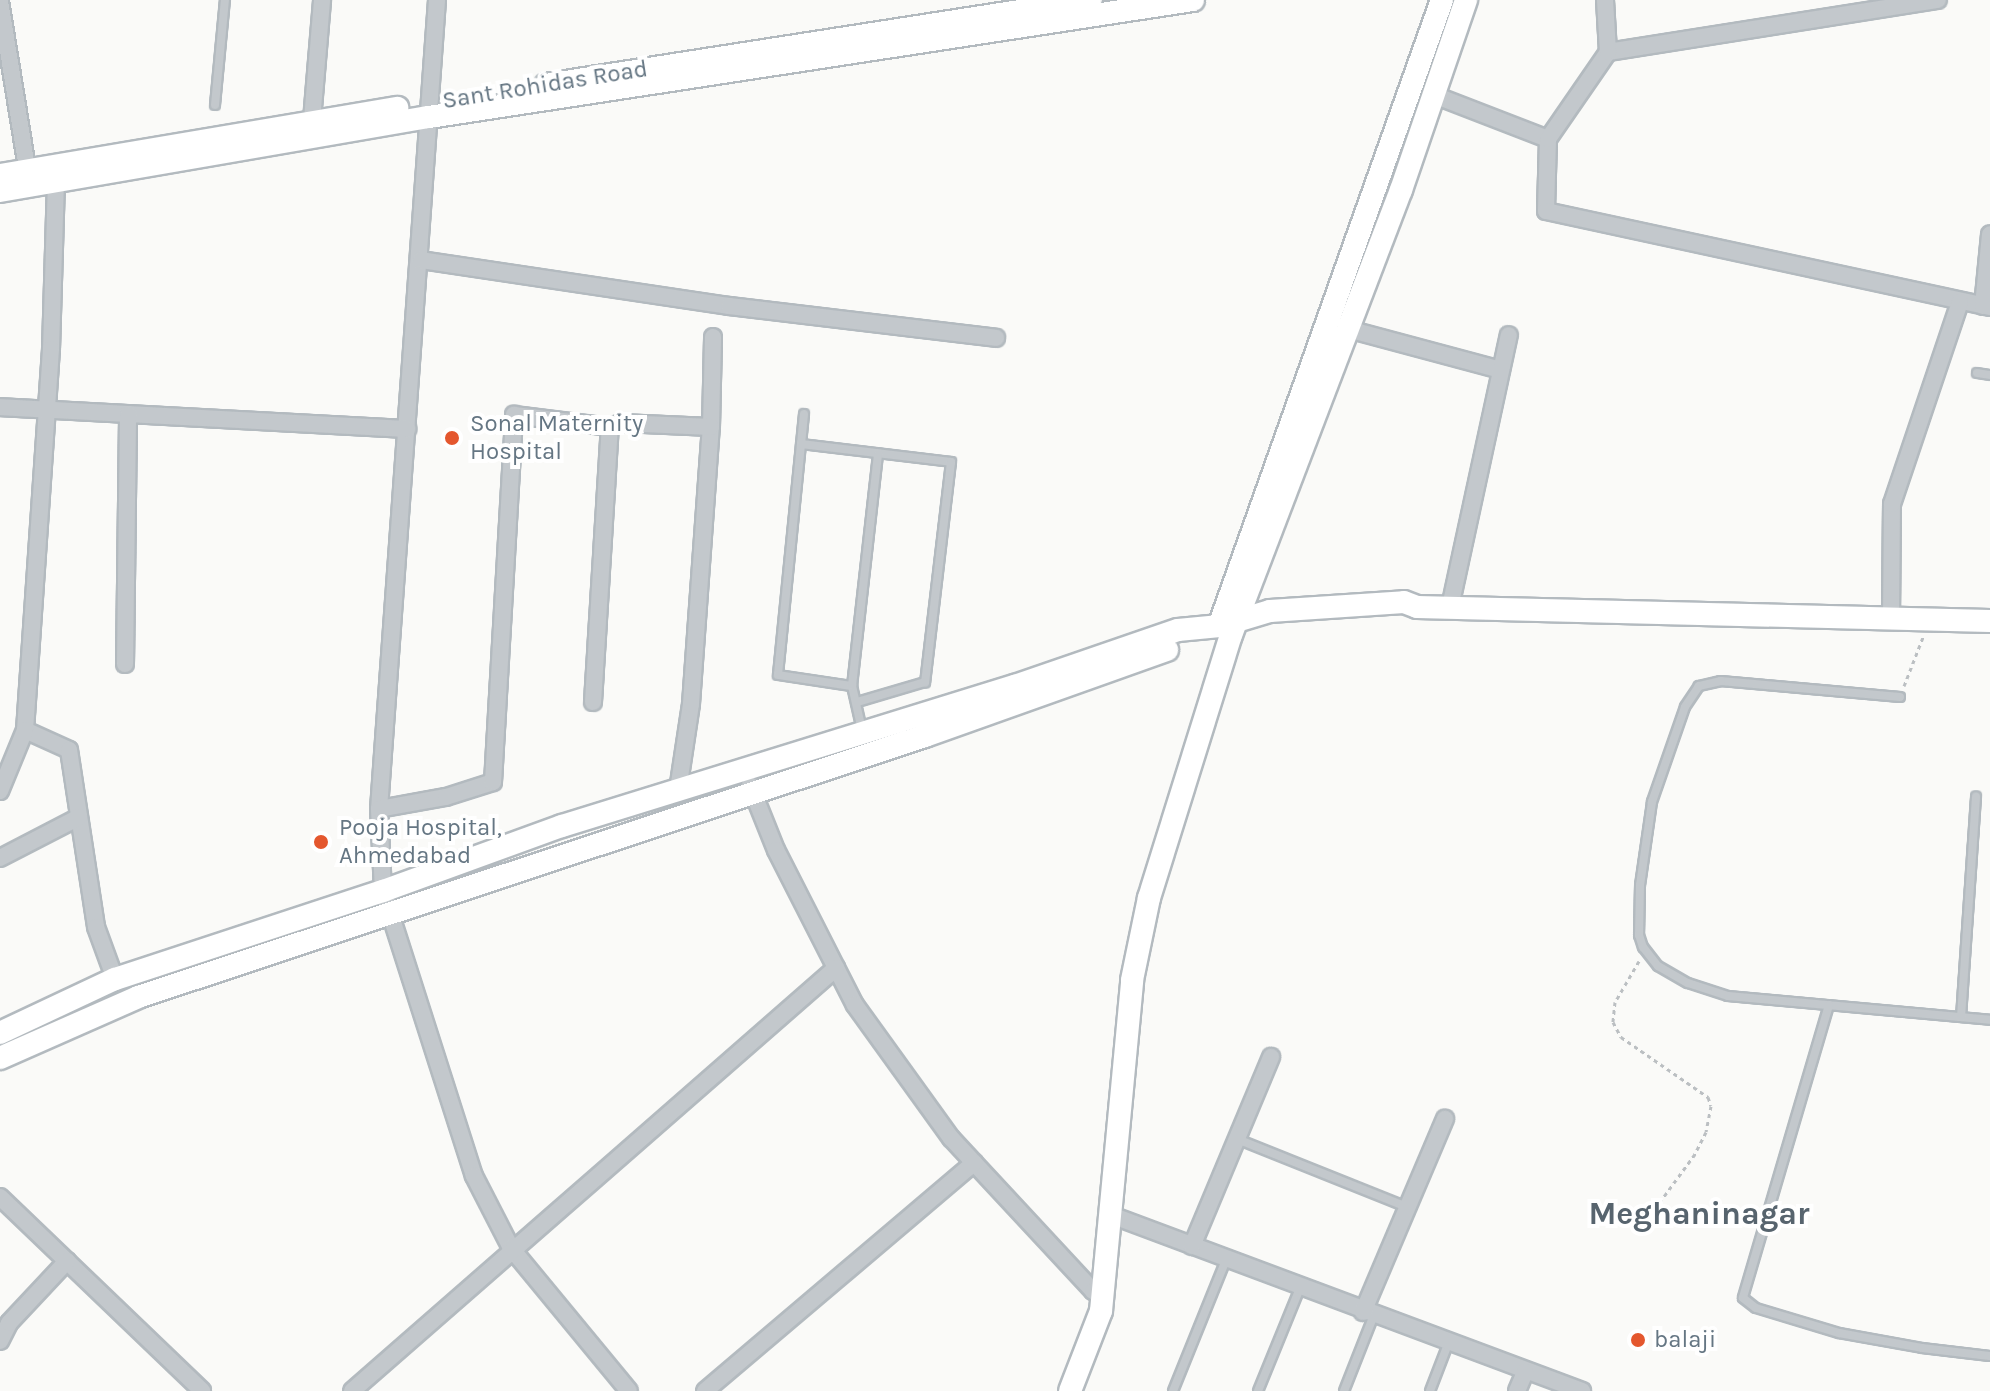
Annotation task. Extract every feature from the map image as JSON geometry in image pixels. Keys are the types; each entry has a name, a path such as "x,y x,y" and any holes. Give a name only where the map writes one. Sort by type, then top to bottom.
{"street":[{"path":"312,120 322,0"},
{"path":"437,0 421,260 379,809 385,902 474,1176 511,1248 629,1391"},
{"name":"Sant Rohidas Road","path":"0,175 28,178 312,120 430,110 1090,0"},
{"path":"0,191 28,178 56,181 430,110 1193,0"},
{"path":"1070,1391 1101,1311 1098,1292 1123,979 1144,880 1226,630 1442,0"},
{"path":"1060,1391 1098,1292 1111,1215 1135,967 1149,898 1226,630 1348,329 1466,0"},
{"path":"1605,0 1608,52 1548,139 1546,211 1987,307 1990,234"},
{"path":"1608,52 1938,0"},
{"path":"0,1 28,178"},
{"path":"1434,95 1548,139"},
{"path":"0,791 25,730 47,410 56,181"},
{"path":"421,260 729,306 996,338"},
{"path":"1891,618 1892,504 1960,302"},
{"path":"1348,329 1501,370"},
{"path":"1450,607 1509,335"},
{"path":"678,790 691,704 711,427 713,337"},
{"path":"0,407 407,429"},
{"path":"125,664 128,414"},
{"path":"379,809 446,797 493,782 514,415 610,427 621,423 711,427"},
{"path":"593,702 610,427"},
{"path":"0,1033 115,979 752,792 1178,630 1226,630 1270,611 1404,602 1417,607 1990,621"},
{"path":"0,1058 138,997 385,902 562,826 862,732 994,701"},
{"path":"25,730 69,750 96,927 115,979"},
{"path":"745,767 776,850 855,1005 951,1138 1098,1292"},
{"path":"0,858 79,817"},
{"path":"352,1391 511,1248 629,1151 836,968"},
{"path":"1192,1246 1271,1057"},
{"path":"1368,1314 1407,1207 1445,1119"},
{"path":"705,1391 974,1163"},
{"path":"0,1197 202,1391"},
{"path":"1111,1215 1448,1344 1582,1391"},
{"path":"0,1341 9,1323 67,1261"},
{"path":"1517,1391 1525,1372"}],"lane":[{"path":"215,105 225,0"},
{"path":"1977,373 1990,375"},
{"path":"804,414 778,675 852,686"},
{"path":"801,444 951,462 925,682 857,702"},
{"path":"862,732 852,686 878,453"},
{"path":"1900,697 1721,681 1699,686 1685,707 1648,820 1637,922 1646,951 1672,975 1704,989 1750,1000 1990,1020"},
{"path":"1961,1017 1976,797"},
{"path":"1829,1005 1743,1298 1756,1308 1839,1333 1990,1356"},
{"path":"1237,1139 1407,1207"},
{"path":"1173,1391 1226,1260"},
{"path":"1258,1391 1300,1288"},
{"path":"1344,1391 1368,1314"},
{"path":"1430,1391 1448,1344"}],"path":[{"path":"1900,697 1930,619"},
{"path":"1646,951 1615,1002 1613,1022 1621,1037 1708,1097 1711,1106 1706,1132 1695,1154 1657,1206"}],"place":[{"name":"Sonal Maternity Hospital","path":"452,438"},
{"name":"Pooja Hospital, Ahmedabad","path":"321,842"},
{"name":"balaji","path":"1638,1340"}],"district":[{"name":"Meghaninagar","path":"1699,1214"}]}
